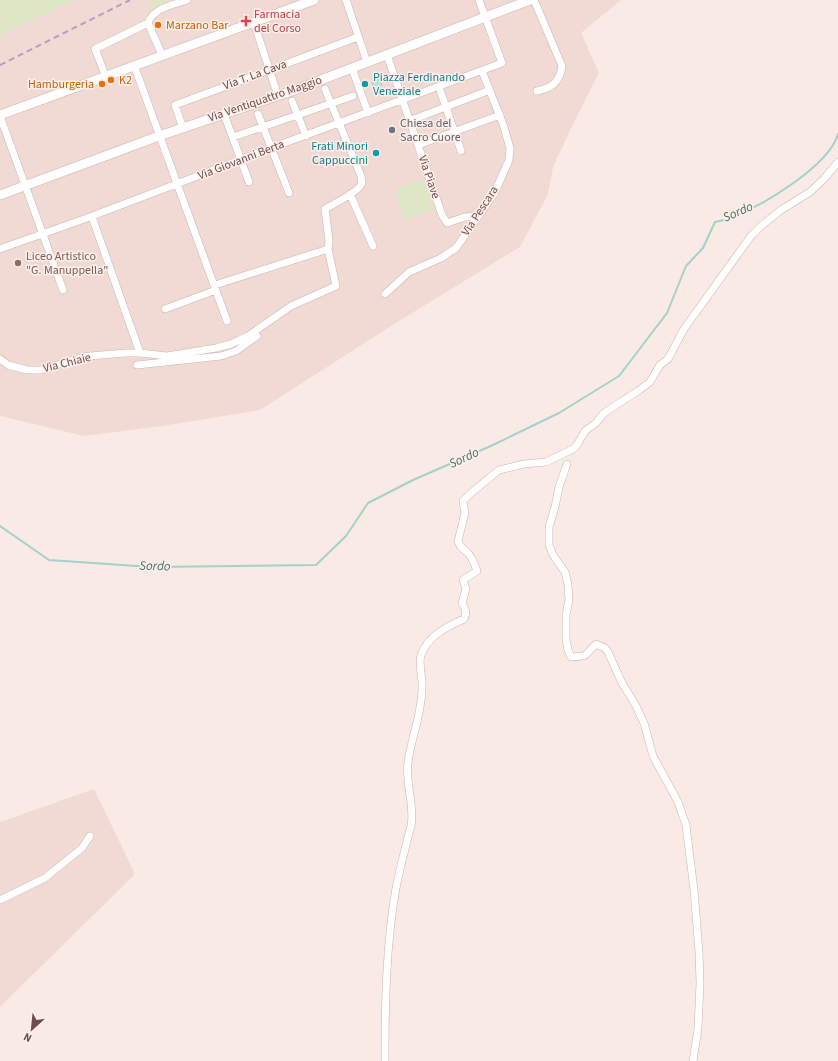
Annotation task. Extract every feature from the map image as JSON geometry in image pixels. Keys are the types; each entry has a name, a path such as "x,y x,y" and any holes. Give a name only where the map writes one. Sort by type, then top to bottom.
{"main road":[{"path":"0,115 314,0"},
{"name":"Via Ventiquattro Maggio","path":"0,195 159,136 278,96 530,0"}],"street":[{"path":"104,76 104,72 95,49 148,24 152,15 165,7 187,0"},
{"path":"346,0 367,62"},
{"path":"479,0 485,16"},
{"path":"534,0 562,66 560,76 548,89 537,91"},
{"name":"Via Giovanni Berta","path":"0,249 177,185 272,148 502,63 485,16"},
{"path":"254,23 278,96"},
{"path":"148,24 162,55"},
{"name":"Via T. La Cava","path":"183,128 175,105 358,37"},
{"name":"Via Piave","path":"387,54 442,215 447,223 465,217 478,216"},
{"path":"134,65 227,321"},
{"path":"352,68 368,113"},
{"name":"Via Pescara","path":"385,294 409,272 441,258 456,248 494,194 509,160 510,148 500,115 482,71"},
{"path":"439,87 461,151"},
{"path":"137,365 221,356 236,351 262,333 264,326 292,306 336,286 328,249 325,209 350,194 359,187 362,182 361,176 325,89"},
{"path":"409,121 490,90"},
{"path":"233,138 353,96"},
{"path":"292,101 306,136"},
{"path":"224,114 249,182"},
{"path":"258,114 289,193"},
{"path":"0,115 63,290"},
{"path":"418,146 500,115"},
{"path":"385,1061 387,975 391,924 396,888 411,826 412,813 408,764 421,701 422,688 420,657 427,644 439,632 464,619 466,615 465,608 462,603 466,589 463,580 476,573 471,557 460,546 458,541 465,513 463,502 471,493 499,470 524,464 546,462 573,450 578,445 585,431 596,423 604,414 650,382 660,365 668,359 684,329 751,236 780,210 810,192 824,179 838,162"},
{"path":"350,194 373,246"},
{"path":"92,216 140,353"},
{"path":"165,309 215,287 328,249"},
{"name":"Via Chiaie","path":"0,359 8,365 27,370 41,370 79,358 113,354 140,353 167,356 216,348 237,342 264,326"},
{"path":"567,464 559,487 548,532 550,550 565,572 568,585 569,600 566,615 568,650 571,657 584,656 588,654 596,644 605,648 608,652 618,675 644,723 653,756 678,802 686,825 694,890 699,952 698,1029 693,1061"},
{"path":"0,900 45,878 82,848 90,836"}],"shaded area":[{"path":"0,0 621,0 581,33 599,73 553,167 548,194 520,247 399,321 260,410 162,426 84,436 0,416"},
{"path":"94,789 135,874 0,1007 0,822"}],"green space":[{"path":"0,0 73,0 0,36"},
{"path":"151,0 167,0 163,6 154,11 150,7"},
{"path":"423,179 434,209 405,220 394,190"}],"water":[{"path":"377,79 382,84 377,89 372,84"}],"waterway":[{"name":"Sordo","path":"0,526 49,560 151,567 316,565 346,536 368,503 413,480 493,445 559,413 619,376 667,313 686,266 703,248 715,222 746,211 777,194 793,183 822,159 832,146 838,134"}],"railway":[{"path":"0,65 130,0"}],"place":[{"name":"Farmacia del Corso","path":"246,21"},
{"name":"Marzano Bar","path":"158,25"},
{"name":"K2","path":"111,80"},
{"name":"Hamburgeria","path":"102,84"},
{"name":"Piazza Ferdinando Veneziale","path":"365,84"},
{"name":"Chiesa del Sacro Cuore","path":"392,130"},
{"name":"Frati Minori Cappuccini","path":"376,153"},
{"name":"Liceo Artistico \"G. Manuppella\"","path":"18,263"}]}
